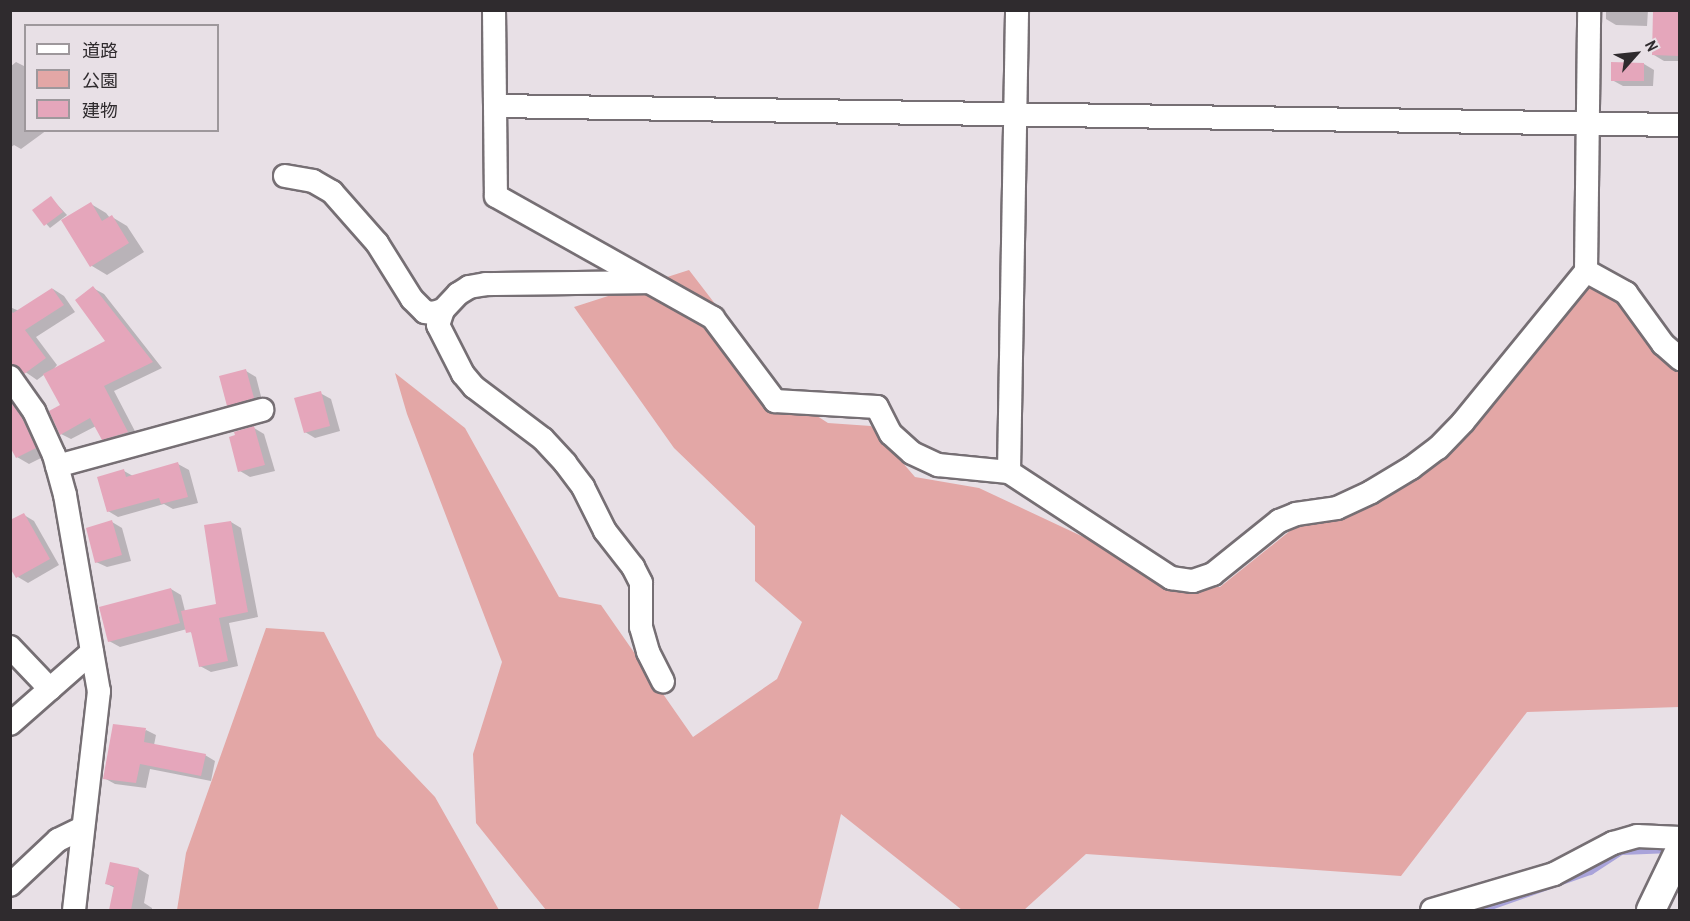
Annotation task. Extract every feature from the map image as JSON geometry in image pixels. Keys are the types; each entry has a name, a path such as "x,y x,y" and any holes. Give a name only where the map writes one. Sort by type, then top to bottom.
{"street":[{"path":"494,10 496,196 713,318 775,401 877,407 891,434 912,453 938,465 1009,471 1171,578 1193,581 1213,574 1279,521 1296,514 1337,508 1362,497 1411,468 1437,448 1463,422 1586,271 1589,10"},
{"path":"1009,471 1017,10"},
{"path":"495,106 1680,125"},
{"path":"285,176 313,181 332,192 377,243 412,299 425,312 434,313 443,310"},
{"path":"1586,271 1626,293 1664,344 1680,359"},
{"path":"648,282 486,284 469,287 458,294 443,310 438,326 462,374 474,387 543,439 583,487 605,531 633,567 641,583 641,627 648,652 663,681"},
{"path":"10,377 34,411 57,466 65,495 99,691 74,910"},
{"path":"57,466 145,444 262,410"},
{"path":"10,647 50,689"},
{"path":"10,724 92,652"},
{"path":"10,885 58,840 83,828"},
{"path":"1432,910 1554,874 1613,843 1637,836 1680,838"},
{"path":"1651,910 1680,850"}],"green space":[{"path":"689,270 786,396 828,423 871,426 915,477 979,488 1186,585 1220,587 1301,522 1463,437 1583,282 1624,304 1679,369 1679,707 1527,712 1401,876 1086,854 1024,910 962,910 841,814 818,910 546,910 476,823 473,754 502,662 407,414 395,373 465,428 559,597 601,605 693,737 777,679 802,622 755,581 755,526 674,448 574,307"},
{"path":"266,628 324,632 377,736 435,797 499,910 177,910 186,853"}],"building":[{"path":"1653,10 1680,10 1680,56 1652,55"},
{"path":"1611,62 1644,63 1644,81 1611,81"},
{"path":"51,196 63,212 44,226 32,210"},
{"path":"91,202 102,221 112,215 129,243 90,267 61,220"},
{"path":"93,286 153,362 104,386 128,432 102,440 90,418 60,435 49,411 60,405 43,374 105,341 75,300"},
{"path":"52,288 64,305 25,330 46,358 24,374 16,365 10,364 10,310 13,313"},
{"path":"246,369 254,398 227,406 219,376"},
{"path":"321,391 330,426 304,433 294,398"},
{"path":"10,401 22,418 36,448 16,458 10,447"},
{"path":"254,426 265,465 238,472 229,437 235,435 234,432"},
{"path":"178,462 188,497 161,504 159,498 107,512 97,477 124,469 126,477"},
{"path":"24,513 50,559 16,578 10,568 10,520"},
{"path":"112,520 122,555 95,563 86,528"},
{"path":"231,521 248,612 219,618 228,661 199,667 191,632 186,633 181,611 216,604 204,525"},
{"path":"171,588 180,623 108,642 99,607"},
{"path":"113,724 146,728 144,742 206,754 201,776 140,764 136,783 103,779"},
{"path":"110,862 139,868 131,910 109,910 114,886 105,884"}],"waterway":[{"path":"1479,910 1590,871 1621,851 1671,849"}]}
